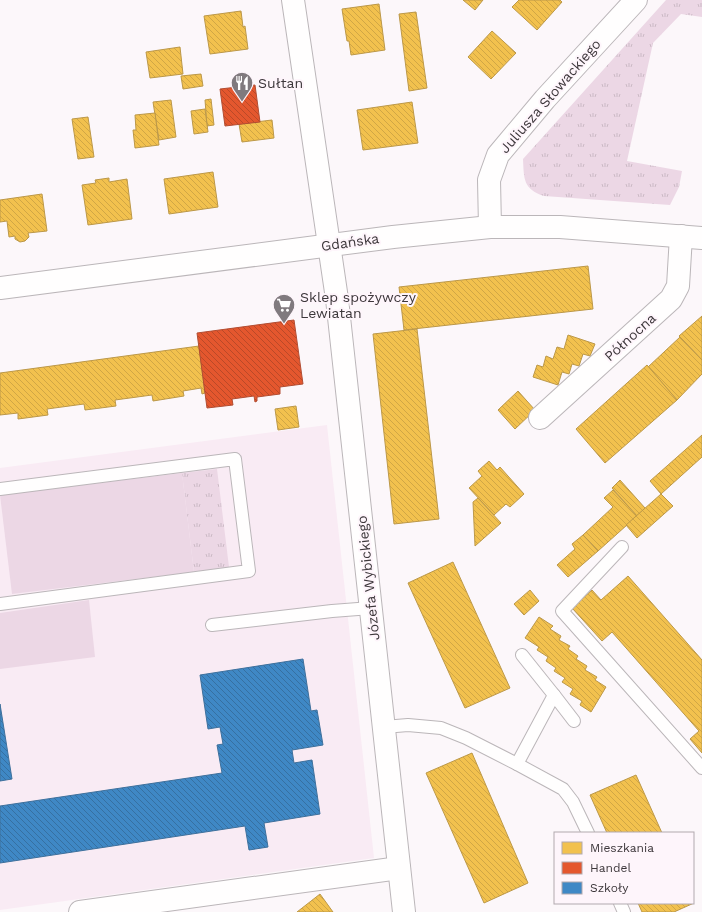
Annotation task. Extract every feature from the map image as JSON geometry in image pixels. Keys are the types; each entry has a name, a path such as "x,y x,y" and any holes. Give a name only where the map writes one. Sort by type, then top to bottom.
{"street":[{"name":"Józefa Wybickiego","path":"293,0 338,307 404,912"},
{"name":"Juliusza Słowackiego","path":"490,227 489,180 498,155 545,99 636,0"},
{"name":"Gdańska","path":"0,288 393,237 490,227 560,227 692,237"},
{"name":"Północna","path":"540,418 671,299 678,286 692,237"},
{"path":"80,912 399,868"}],"lane":[{"path":"0,489 235,459 249,571 0,604"},
{"path":"622,546 562,611 702,768"},
{"path":"212,625 371,608"},
{"path":"522,655 574,721"},
{"path":"517,764 554,695"},
{"path":"384,727 408,726 441,728 466,738 517,764 563,789 573,802 588,832"}],"shaded area":[{"path":"327,425 374,858 0,910 0,468"}],"green space":[{"path":"666,0 702,0 702,17 681,14 653,43 627,161 682,171 679,187 670,205 544,196 532,190 526,182 523,159"},
{"path":"217,469 229,567 194,572 182,473"},
{"path":"182,473 194,572 12,594 0,495"},
{"path":"89,600 95,657 0,669 0,613"}],"building: Mieszkania":[{"path":"463,0 483,0 475,10"},
{"path":"519,0 560,0 562,2 537,30 512,7"},
{"path":"379,4 385,50 351,55 349,41 347,41 342,9"},
{"path":"241,11 243,27 245,26 248,49 210,54 204,16"},
{"path":"416,12 427,88 409,91 399,14"},
{"path":"492,31 516,53 491,79 468,57"},
{"path":"180,47 183,74 150,78 146,52"},
{"path":"201,74 203,86 183,89 181,76"},
{"path":"211,99 214,125 207,126 205,100"},
{"path":"171,100 176,137 159,140 153,102"},
{"path":"412,102 418,143 363,150 357,110"},
{"path":"205,109 208,132 194,134 191,111"},
{"path":"155,113 159,145 135,148 133,130 136,130 135,115"},
{"path":"88,117 94,157 78,159 72,119"},
{"path":"272,120 274,138 242,142 239,124"},
{"path":"213,172 218,207 169,214 164,179"},
{"path":"109,178 109,182 127,179 132,219 88,225 82,185 96,183 95,180"},
{"path":"42,194 47,231 28,233 29,237 25,241 20,242 15,239 15,236 9,237 7,221 0,222 0,200"},
{"path":"588,266 593,309 404,330 399,287"},
{"path":"702,316 702,360 679,336"},
{"path":"417,329 439,519 394,524 373,334"},
{"path":"568,335 595,344 590,356 583,354 579,366 572,364 569,374 562,372 558,385 533,377 537,365 543,367 546,356 553,359 557,347 564,349"},
{"path":"680,337 702,360 702,374 677,400 648,367"},
{"path":"199,346 205,393 202,394 201,388 183,391 184,396 153,401 152,395 115,400 116,406 85,410 84,404 47,409 48,415 18,419 18,413 0,415 0,373"},
{"path":"647,365 677,400 605,463 576,429"},
{"path":"518,391 535,410 515,429 498,410"},
{"path":"296,406 299,427 278,430 275,409"},
{"path":"702,435 702,457 661,494 650,481"},
{"path":"489,461 497,470 500,467 524,494 510,507 506,504 494,515 469,488 482,476 478,471"},
{"path":"620,480 645,508 637,516 612,488"},
{"path":"613,490 637,516 598,551 583,535 613,507 604,498"},
{"path":"661,494 673,506 637,538 626,525"},
{"path":"478,498 501,523 475,546 473,502"},
{"path":"583,535 598,551 568,577 557,565 575,549 572,544"},
{"path":"453,562 510,688 465,708 408,583"},
{"path":"628,576 702,660 702,753 690,739 699,731 612,632 602,641 572,608 592,590 601,600"},
{"path":"530,590 539,601 524,615 514,604"},
{"path":"539,617 553,626 550,629 561,636 559,640 570,646 568,649 578,656 576,659 587,666 585,670 597,677 595,680 606,687 591,712 580,705 582,701 570,694 573,689 562,682 565,678 554,671 556,668 546,661 548,657 537,650 539,647 525,638"},
{"path":"472,753 528,883 484,903 426,773"},
{"path":"636,775 662,832 607,832 590,795"},
{"path":"320,894 333,912 297,912"},
{"path":"638,904 692,904 674,912 642,912"}],"building: Handel":[{"path":"255,85 260,122 225,126 220,89"},
{"path":"294,320 303,384 280,387 280,394 257,397 257,401 255,402 254,396 232,399 233,405 207,408 197,333"}],"building: Szkoły":[{"path":"303,659 311,711 317,710 323,745 292,750 294,763 312,760 320,814 264,823 268,847 249,850 245,826 0,863 0,806 222,773 217,745 223,744 220,727 208,729 200,675"},
{"path":"0,704 12,779 0,781"}],"place":[{"name":"Sułtan","path":"242,102"},
{"name":"Sklep spożywczy Lewiatan","path":"284,324"}]}
